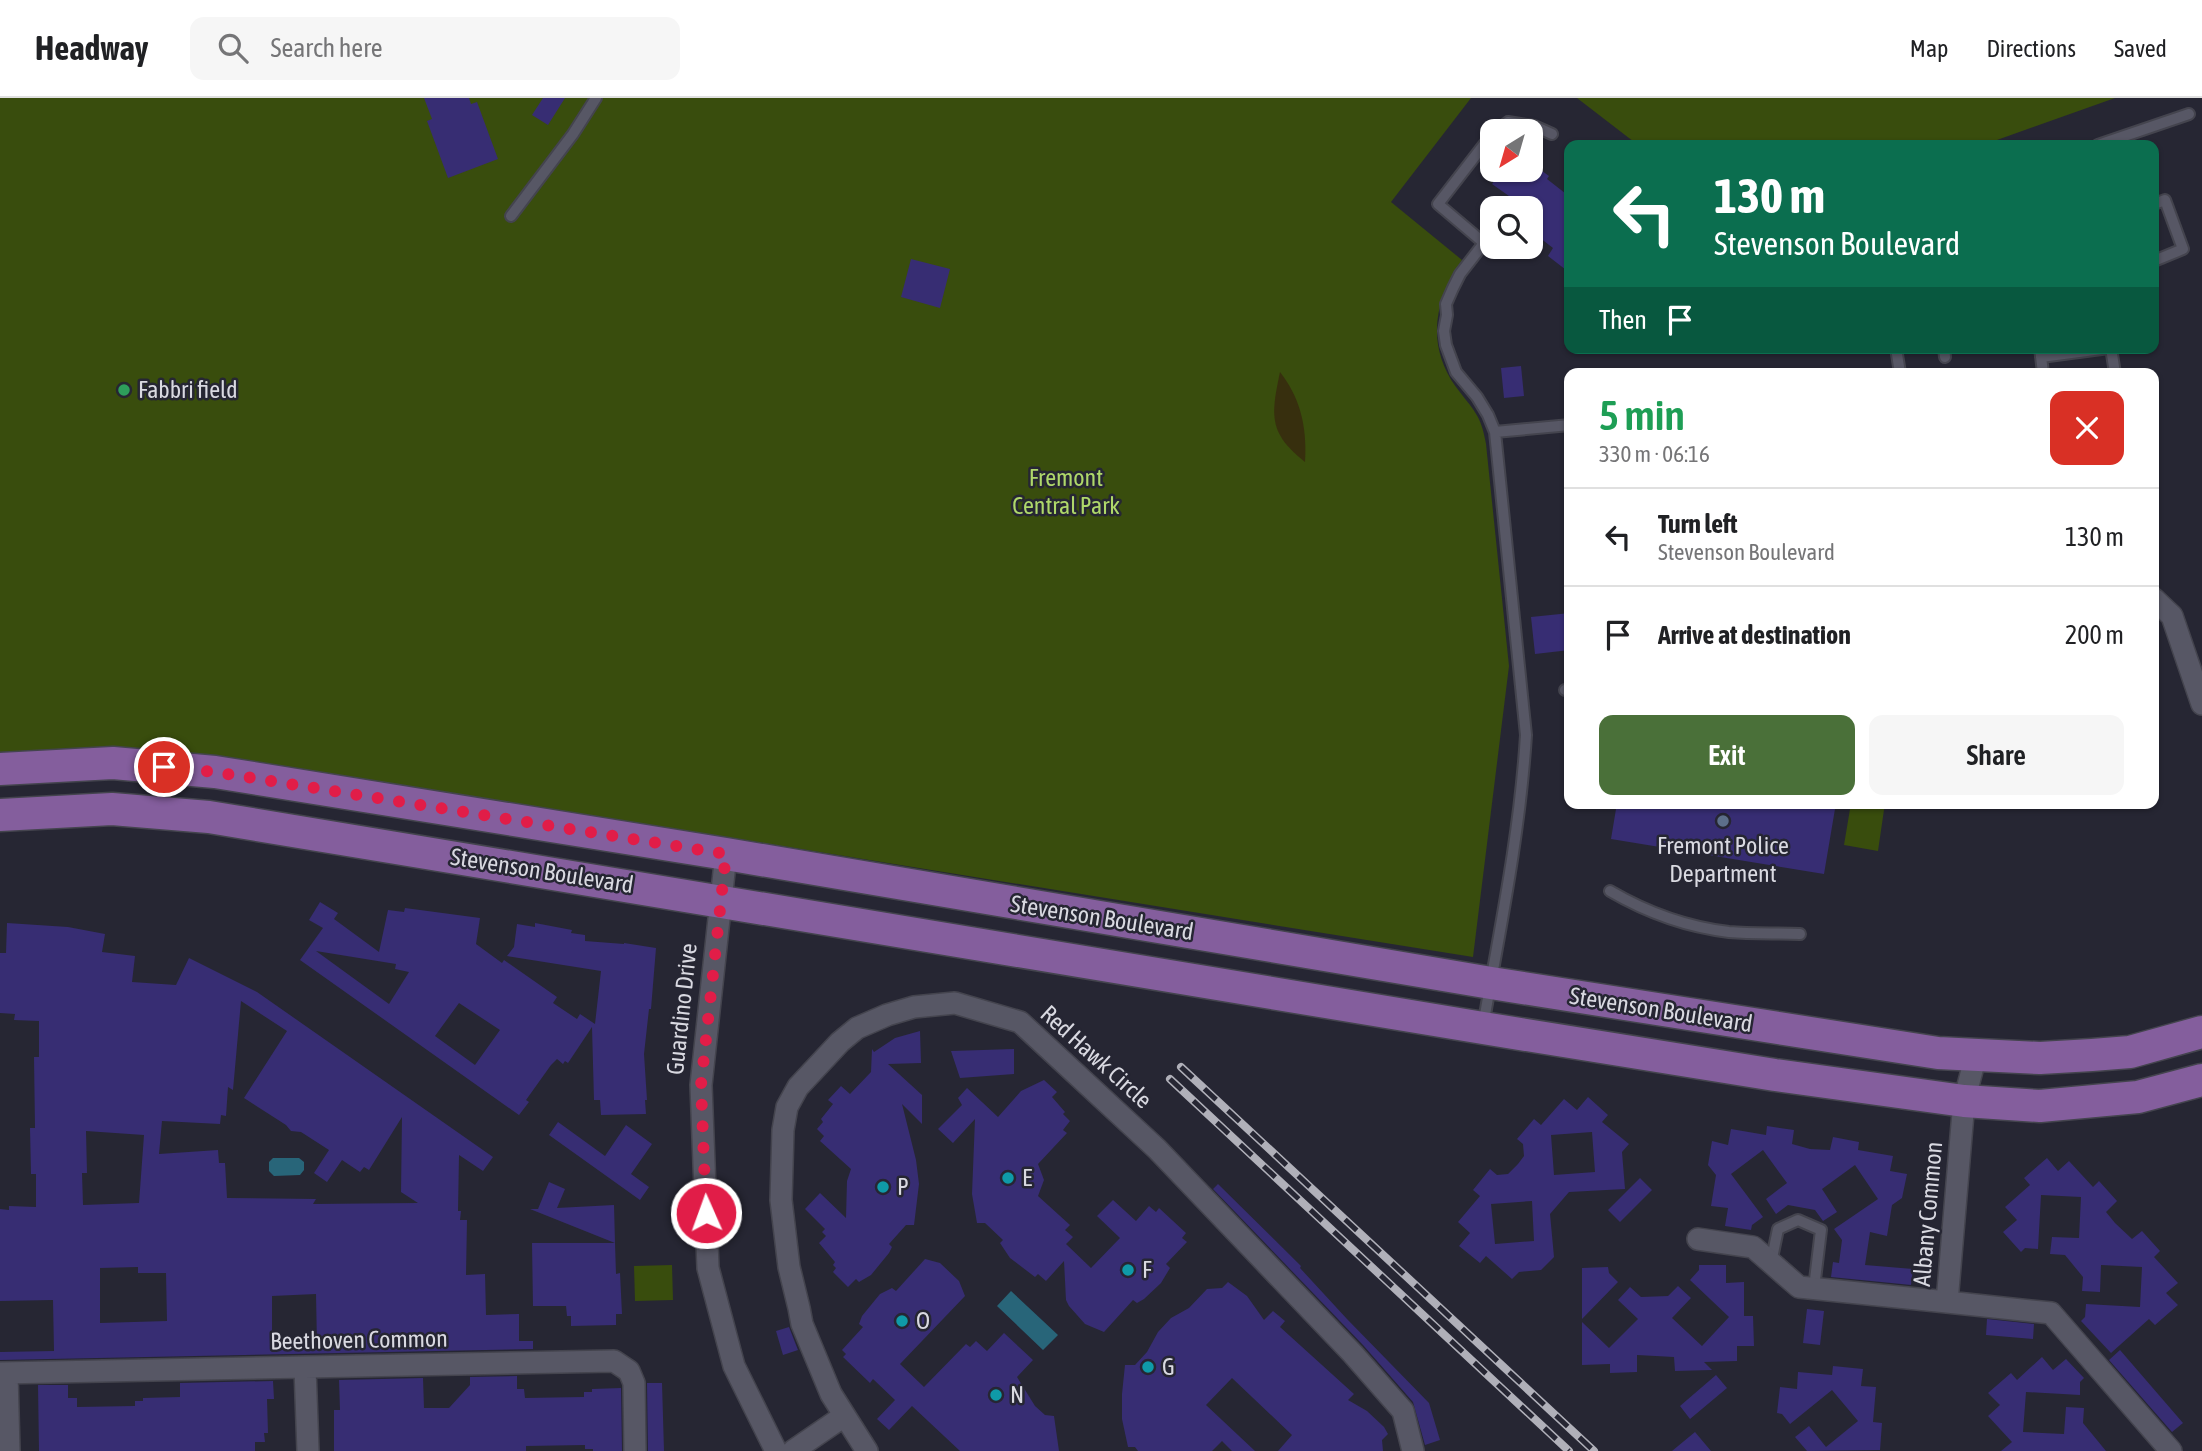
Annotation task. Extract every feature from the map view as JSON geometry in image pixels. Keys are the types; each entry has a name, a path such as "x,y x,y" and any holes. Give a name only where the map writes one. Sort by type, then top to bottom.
{"main road":[{"name":"Stevenson Boulevard","path":"0,769 113,763 215,772 726,854 1491,983 1938,1053 2040,1058 2130,1052 2202,1032"},
{"name":"Stevenson Boulevard","path":"0,815 112,809 209,817 1483,1028 1775,1075 1964,1101 2040,1106 2138,1097 2202,1080"}],"street":[{"path":"2159,604 2172,616 2202,704"},
{"name":"Guardino Drive","path":"726,854 701,1085 708,1268 734,1366 776,1451"},
{"name":"Red Hawk Circle","path":"867,1451 822,1375 802,1324 789,1267 782,1200 783,1130 787,1107 798,1087 839,1042 858,1028 914,1007 954,1003 1020,1022 1157,1149 1353,1354 1403,1411 1413,1451"},
{"name":"Albany Common","path":"1976,1055 1964,1101 1947,1302 2051,1313 2171,1451"},
{"path":"1698,1239 1753,1247 1799,1287 1947,1302"},
{"name":"Beethoven Common","path":"9,1451 3,1373 614,1361 629,1371 635,1384 635,1451"},
{"path":"305,1368 307,1451"},
{"path":"793,1451 844,1416"}],"lane":[{"path":"512,216 573,134 596,98"},
{"path":"2113,140 2189,114"},
{"path":"1544,130 1552,134"},
{"path":"1480,150 1438,204 1485,243 1460,274 1453,288 1446,304 1444,331 1456,372 1478,397 1495,432 1526,735 1524,781 1483,1028"},
{"path":"2159,202 2165,200 2183,249 2159,259"},
{"path":"1495,432 1564,426"},
{"path":"1610,891 1635,905 1668,918 1728,932 1800,934"},
{"path":"1771,1263 1778,1229 1798,1220 1821,1230 1814,1289"}],"green space":[{"name":"Fremont Central Park","path":"0,98 1471,98 1391,202 1462,260 1445,291 1437,323 1437,339 1446,371 1479,419 1486,444 1509,666 1473,957 216,755 86,748 0,752"},
{"path":"1577,98 2115,98 1997,140 1632,140"},
{"path":"1850,809 1884,809 1878,851 1844,845"},
{"path":"672,1265 673,1300 635,1301 634,1266"}],"sand":[{"path":"1280,372 1298,403 1305,437 1305,462 1284,442 1275,422 1275,400"}],"water":[{"path":"273,1158 299,1158 304,1162 304,1170 300,1175 274,1176 269,1171 269,1162"},
{"path":"1011,1291 1058,1335 1043,1350 997,1306"}],"building":[{"path":"424,98 469,98 471,104 477,102 498,159 448,178 427,121 432,119"},
{"path":"543,98 565,98 548,125 532,115"},
{"path":"1544,172 1549,176 1547,179 1564,192 1564,268 1548,256 1553,248 1543,240 1543,196 1509,196 1492,184 1544,182"},
{"path":"911,259 950,269 940,308 901,297"},
{"path":"1521,366 1524,396 1504,398 1501,368"},
{"path":"1564,614 1564,651 1535,654 1531,617"},
{"name":"Fremont Police Department","path":"1616,809 1835,809 1824,874 1611,839"},
{"path":"320,902 338,913 334,919 379,952 388,910 404,912 405,908 480,918 476,944 557,997 553,1003 577,1019 580,1014 595,1024 601,971 507,956 514,947 517,924 535,927 535,923 572,930 571,933 585,935 585,941 656,948 644,1054 646,1114 601,1115 600,1100 594,1100 592,1027 568,1063 565,1061 563,1064 557,1059 551,1065 526,1100 529,1102 519,1115 300,960 323,928 309,920","holes":["316,951 396,964 395,969 409,972 389,1004","459,1003 500,1030 475,1065 435,1036"]},
{"path":"7,923 68,927 105,934 102,952 135,956 132,982 176,985 189,958 257,992 493,1157 483,1171 459,1155 458,1211 461,1211 460,1220 467,1220 466,1275 485,1274 486,1315 519,1314 519,1341 533,1341 533,1349 0,1360 0,1352 54,1351 53,1300 0,1301 0,1209 9,1210 9,1206 36,1207 36,1174 31,1174 30,1128 35,1128 34,1057 39,1057 39,1021 14,1020 15,1014 0,1013 0,953 6,953","holes":["241,1001 287,1031 244,1098 291,1131 301,1132 329,1150 314,1173 327,1182 342,1160 360,1172 364,1167 369,1170 402,1117 401,1192 418,1203 313,1204 316,1199 227,1198 225,1163 219,1163 218,1150 159,1154 162,1121 220,1124 221,1115 226,1116 228,1087 233,1090","86,1131 144,1135 139,1203 83,1205 82,1173 87,1173","138,1267 138,1273 166,1273 167,1321 100,1323 100,1268","316,1294 317,1345 272,1345 272,1296"]},
{"name":"P","path":"920,1031 921,1063 888,1064 922,1095 922,1124 902,1104 919,1184 914,1225 906,1225 889,1244 892,1247 889,1253 871,1275 859,1282 856,1279 848,1287 833,1272 836,1268 833,1265 835,1262 819,1243 826,1236 822,1232 825,1229 805,1209 820,1193 846,1218 847,1181 851,1169 820,1141 824,1136 817,1129 833,1104 828,1100 841,1086 850,1094 871,1072 872,1049 874,1052 895,1038"},
{"path":"1014,1049 1014,1074 960,1078 951,1051"},
{"path":"1044,1080 1057,1092 1052,1097 1070,1121 1063,1130 1067,1133 1038,1164 1044,1180 1038,1196 1070,1225 1065,1230 1073,1237 1066,1244 1091,1268 1120,1238 1097,1216 1113,1200 1136,1221 1149,1206 1156,1212 1159,1208 1186,1233 1182,1238 1187,1242 1166,1264 1170,1268 1161,1283 1144,1299 1137,1303 1133,1300 1104,1332 1085,1324 1069,1306 1066,1300 1064,1261 1046,1281 1038,1274 1035,1277 1010,1258 1000,1243 1003,1240 985,1223 977,1223 972,1194 975,1119 953,1143 938,1129 962,1105 958,1098 967,1088 998,1117 1021,1091"},
{"path":"1588,1097 1608,1115 1602,1122 1629,1144 1622,1152 1625,1189 1569,1192 1550,1214 1554,1257 1541,1270 1519,1272 1512,1279 1486,1256 1480,1263 1459,1246 1470,1233 1458,1222 1480,1196 1473,1190 1490,1169 1497,1175 1508,1174 1518,1164 1524,1156 1523,1144 1517,1139 1534,1119 1541,1125 1564,1099 1577,1110","holes":["1592,1132 1595,1172 1554,1175 1551,1135","1532,1201 1534,1241 1495,1244 1491,1204"]},
{"path":"558,1122 605,1156 626,1125 652,1144 631,1174 649,1187 640,1200 549,1135"},
{"path":"1767,1126 1794,1130 1792,1144 1810,1149 1830,1150 1833,1137 1859,1142 1858,1150 1893,1156 1890,1171 1907,1174 1902,1198 1892,1205 1887,1236 1870,1232 1865,1265 1913,1269 1911,1285 1831,1277 1833,1262 1839,1263 1842,1240 1834,1229 1878,1199 1855,1165 1822,1189 1837,1212 1823,1221 1815,1210 1788,1205 1776,1214 1766,1199 1787,1183 1763,1150 1731,1174 1763,1217 1752,1225 1751,1230 1725,1226 1728,1208 1711,1206 1716,1175 1708,1165 1712,1141 1728,1145 1731,1129 1766,1135"},
{"path":"2047,1158 2058,1171 2069,1161 2093,1187 2099,1181 2117,1201 2106,1212 2132,1239 2142,1231 2160,1251 2154,1257 2178,1283 2166,1293 2178,1305 2155,1325 2149,1319 2111,1353 2081,1321 2085,1317 2086,1304 2140,1307 2142,1267 2101,1265 2100,1292 2082,1291 2083,1277 2065,1255 2050,1254 2052,1237 2079,1238 2081,1197 2041,1195 2038,1249 2025,1248 2021,1252 2003,1232 2017,1220 2005,1207 2030,1185 2024,1178"},
{"path":"1640,1178 1652,1190 1620,1222 1608,1210"},
{"path":"549,1182 565,1189 557,1208 614,1205 615,1243 530,1209 538,1209"},
{"path":"1218,1184 1301,1266 1347,1319 1429,1403 1440,1440 1425,1445 1413,1402 1363,1345 1213,1189"},
{"path":"532,1243 615,1243 622,1314 616,1314 616,1325 571,1326 571,1316 567,1316 566,1306 533,1306"},
{"path":"925,1259 940,1263 959,1281 965,1296 900,1364 924,1387 966,1344 970,1347 976,1341 987,1351 1004,1333 1033,1360 1017,1377 1035,1406 1045,1415 1054,1416 1059,1451 960,1451 912,1406 889,1430 877,1419 895,1400 873,1379 870,1383 843,1357 846,1354 842,1350 863,1327 859,1324 862,1316 880,1294 892,1288 896,1291"},
{"path":"1699,1265 1726,1265 1726,1283 1744,1282 1744,1316 1753,1316 1754,1346 1737,1346 1737,1361 1704,1362 1712,1370 1675,1371 1674,1357 1637,1355 1637,1372 1610,1373 1610,1364 1582,1365 1582,1322 1609,1348 1638,1319 1618,1300 1630,1287 1641,1297 1668,1296 1678,1286 1691,1298 1672,1318 1702,1346 1729,1317 1690,1280 1699,1270"},
{"path":"1608,1267 1609,1273 1618,1282 1582,1319 1582,1268"},
{"path":"1228,1282 1247,1296 1264,1320 1273,1311 1285,1321 1280,1327 1354,1394 1348,1400 1367,1411 1388,1434 1382,1440 1383,1451 1278,1451 1292,1435 1232,1378 1206,1405 1255,1451 1232,1451 1222,1441 1212,1451 1138,1451 1135,1447 1128,1447 1122,1419 1125,1365 1135,1365 1171,1318 1189,1308 1207,1289 1222,1288"},
{"path":"1807,1309 1824,1311 1820,1345 1803,1343"},
{"path":"1987,1319 2034,1324 2033,1339 1986,1335"},
{"path":"789,1327 798,1350 783,1355 776,1331"},
{"path":"2120,1350 2183,1423 2172,1432 2109,1360"},
{"path":"2042,1357 2053,1370 2066,1359 2084,1378 2080,1382 2080,1395 2026,1392 2023,1432 2064,1434 2066,1407 2084,1408 2083,1423 2106,1451 2001,1451 2012,1442 1988,1416 2000,1405 1988,1393 2011,1373 2017,1380"},
{"path":"1833,1366 1863,1369 1861,1386 1876,1387 1873,1422 1882,1423 1880,1450 1807,1451 1795,1437 1809,1426 1826,1447 1858,1421 1832,1390 1790,1424 1782,1414 1777,1413 1780,1387 1797,1389 1798,1372 1832,1375"},
{"path":"1716,1375 1727,1388 1690,1419 1680,1406"},
{"path":"517,1376 517,1389 524,1389 525,1398 584,1397 584,1392 592,1392 592,1389 621,1388 622,1451 593,1451 585,1449 585,1445 526,1446 526,1451 334,1451 334,1410 340,1410 339,1380 423,1378 424,1408 449,1408 470,1385 470,1377"},
{"path":"273,1381 274,1399 267,1399 268,1433 264,1433 265,1442 255,1442 255,1451 39,1451 38,1385 68,1385 68,1398 77,1398 77,1407 135,1406 135,1401 143,1401 143,1398 180,1397 180,1383"},
{"path":"647,1383 662,1383 664,1451 648,1451"},
{"path":"1695,1432 1711,1451 1672,1451"}],"railway":[{"path":"1181,1067 1594,1451"},
{"path":"1170,1079 1569,1451"}],"place":[{"name":"Fabbri field","path":"124,390"},
{"name":"Fremont Police Department","path":"1723,821"},
{"name":"E","path":"1008,1178"},
{"name":"P","path":"883,1187"},
{"name":"F","path":"1128,1270"},
{"name":"O","path":"902,1321"},
{"name":"G","path":"1148,1367"},
{"name":"N","path":"996,1395"}],"route":[{"path":"164,767 215,772 726,854 701,1085 706,1213"}]}
